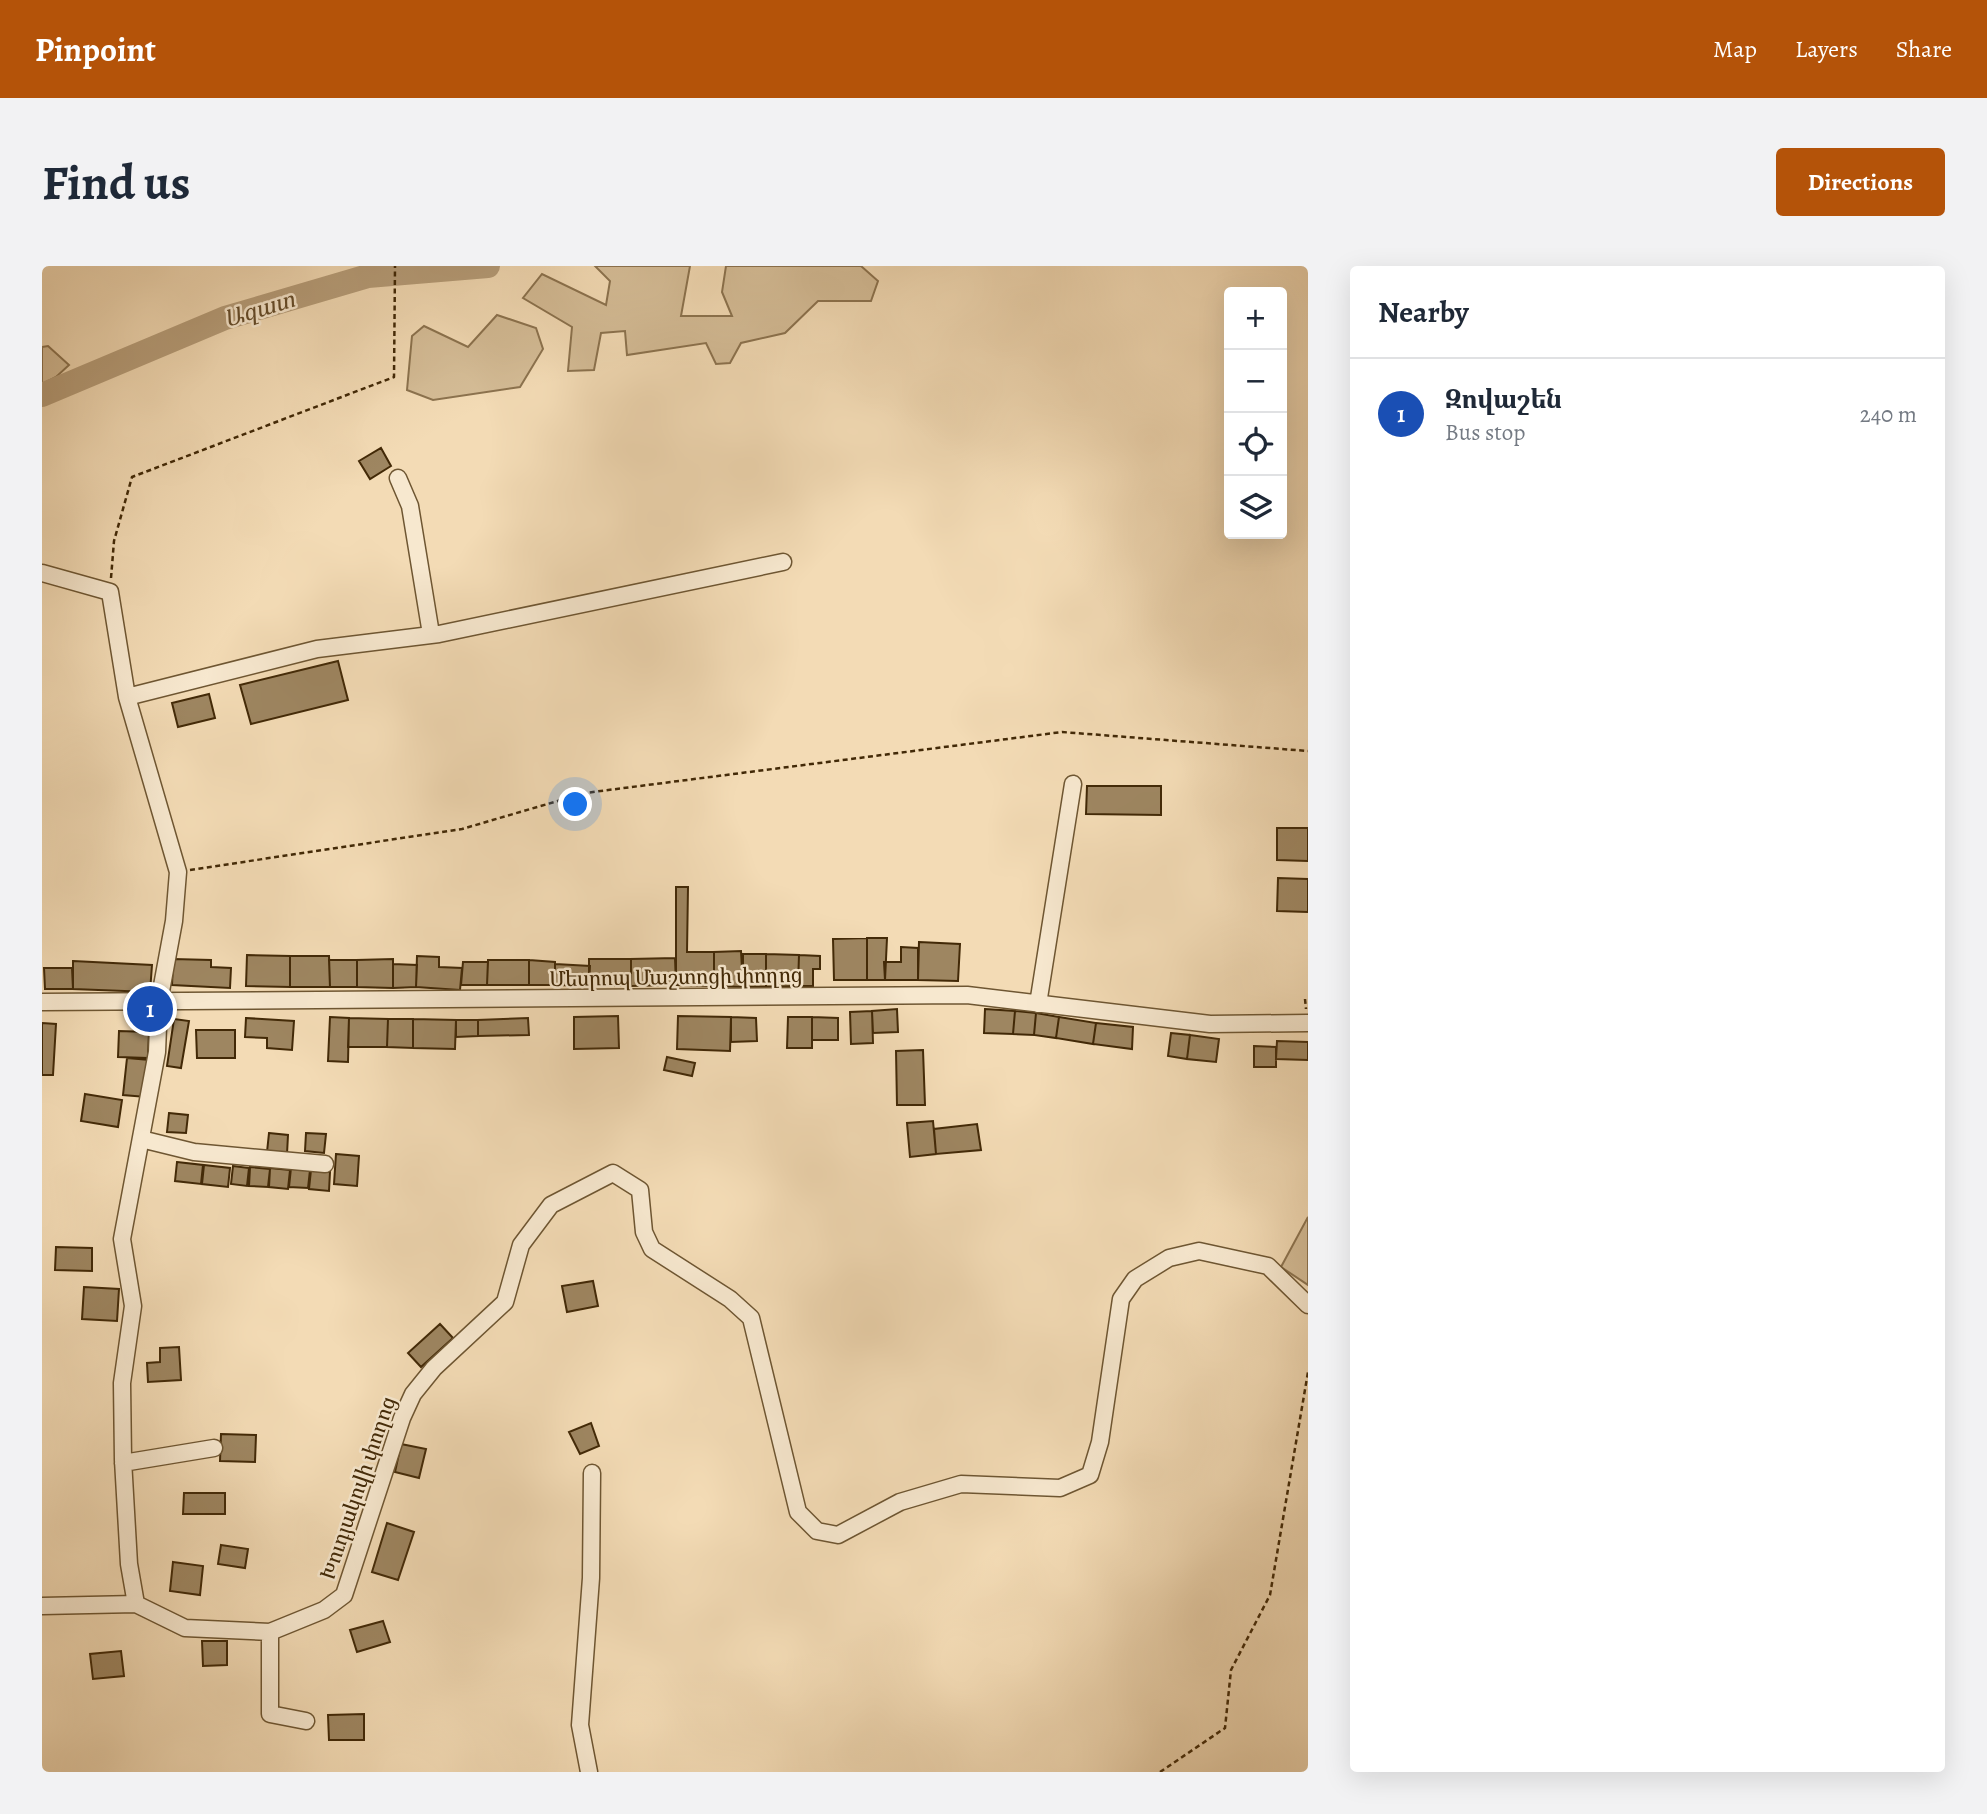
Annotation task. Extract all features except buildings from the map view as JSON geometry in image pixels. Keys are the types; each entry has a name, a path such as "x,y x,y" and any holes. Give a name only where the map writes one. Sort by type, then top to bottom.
{"street":[{"path":"398,478 410,506 431,634"},
{"path":"127,697 317,649 431,634 783,562"},
{"path":"42,573 110,592 127,697 178,872 174,921 159,1002 157,1052 122,1239 134,1306 122,1383 129,1564 136,1604 42,1606"},
{"path":"1038,1004 1073,784"},
{"name":"Մեսրոպ Մաշտոցի փողոց","path":"42,1002 967,995 1210,1024 1308,1023"},
{"path":"141,1139 194,1152 325,1164"},
{"name":"Խուդյակովի փողոց","path":"136,1604 185,1628 270,1632 324,1610 344,1595 402,1418 413,1394 434,1368 505,1302 521,1245 551,1205 613,1173 640,1190 644,1232 652,1249 730,1299 751,1318 798,1512 817,1531 838,1535 900,1503 961,1484 1060,1488 1090,1475 1100,1442 1121,1298 1135,1279 1169,1258 1199,1251 1268,1266 1308,1306"},
{"path":"123,1463 214,1448"},
{"path":"589,1772 580,1725 591,1578 592,1473"},
{"path":"270,1632 270,1714 306,1721"}],"path":[{"path":"110,592 114,541 132,477 394,377 397,284 395,266"},
{"path":"178,872 462,829 585,793 1062,732 1308,751"},
{"path":"1160,1772 1225,1728 1231,1670 1270,1594 1308,1372"}],"shaded area":[{"path":"595,266 690,266 681,316 732,316 722,292 726,266 861,266 878,281 871,301 818,301 785,333 741,343 730,363 716,364 706,343 627,355 625,331 601,333 594,370 568,371 572,327 523,298 542,274 606,305 610,281"},
{"path":"497,315 536,328 543,349 520,387 433,400 407,390 412,336 424,326 468,347"},
{"path":"48,346 69,365 56,377 42,384 42,347"},
{"path":"1308,1217 1308,1285 1281,1267"}],"waterway":[{"name":"Ազատ","path":"42,395 225,318 368,276 488,266"}],"place":[{"name":"Զովաշեն","path":"150,1009"}]}
